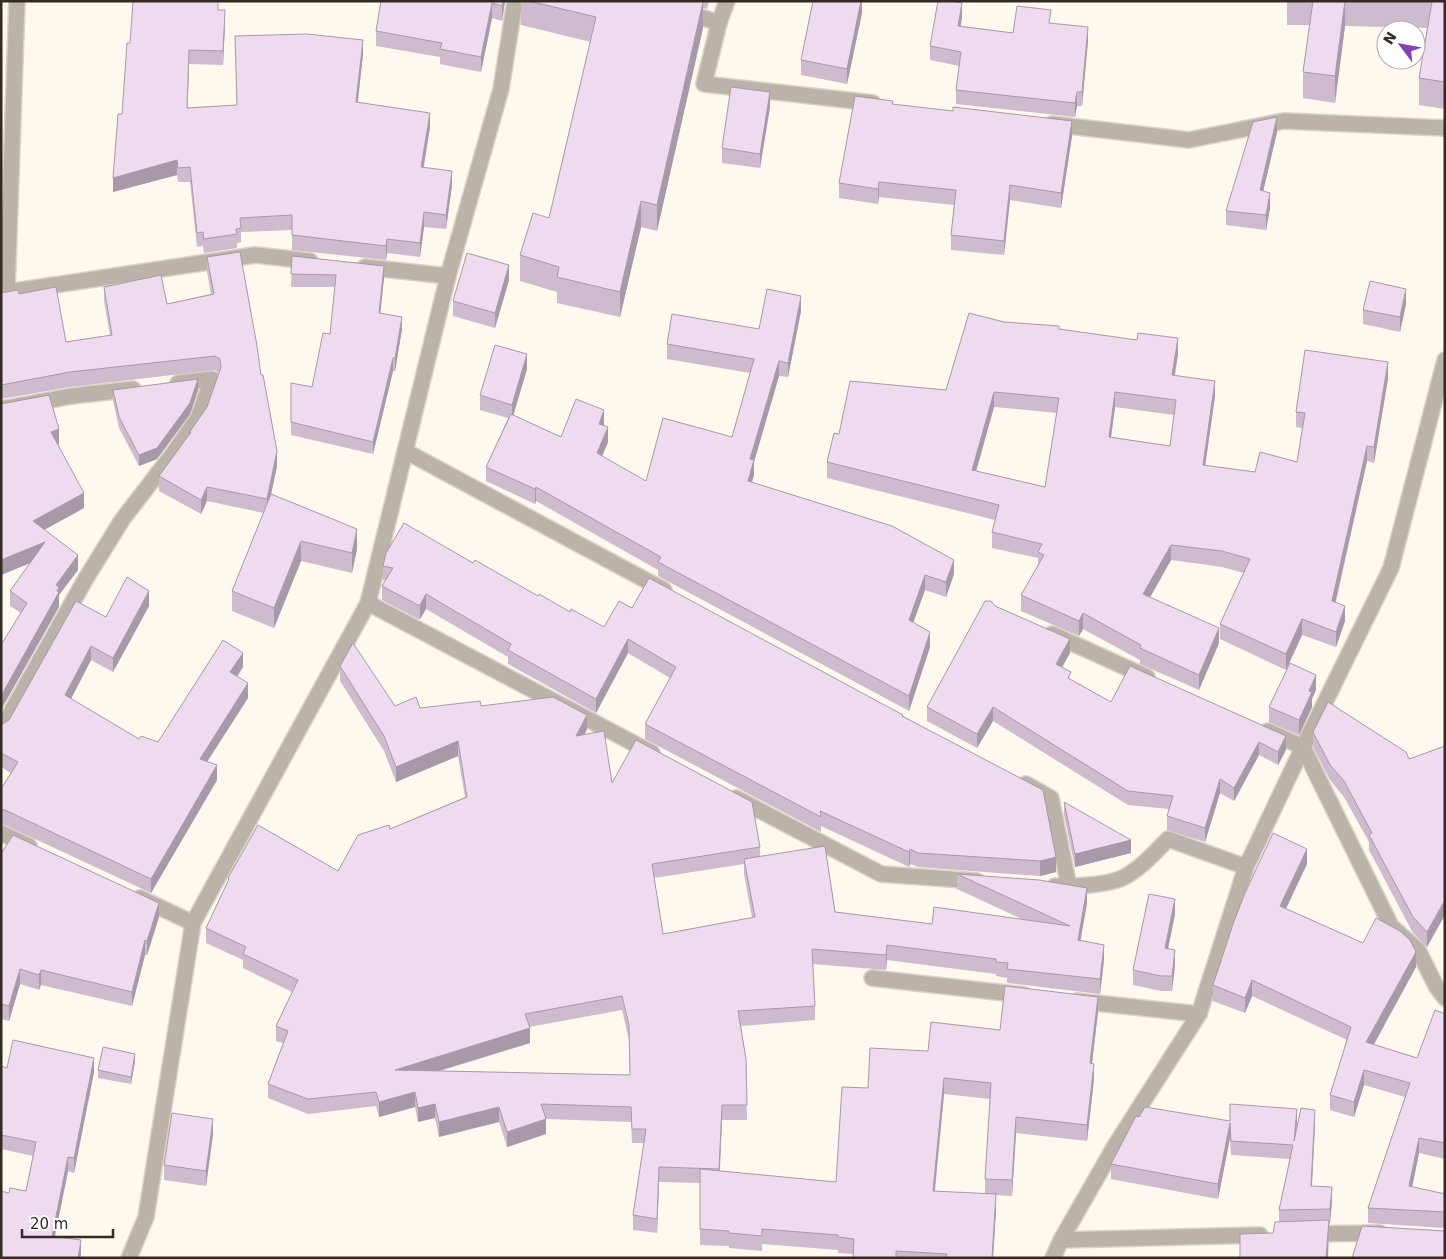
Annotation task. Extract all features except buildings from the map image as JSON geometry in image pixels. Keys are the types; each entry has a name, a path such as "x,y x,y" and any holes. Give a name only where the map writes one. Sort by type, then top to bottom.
{"street":[{"path":"17,1 4,292 255,255 323,263"},
{"path":"128,1258 146,1217 193,923 368,603 448,276 501,89 515,1"},
{"path":"650,1 719,23"},
{"path":"727,1 719,23 704,84 882,104"},
{"path":"1041,123 1189,140 1284,121 1445,128"},
{"path":"352,266 448,276"},
{"path":"1053,1258 1061,1240 1116,1144 1199,1014 1246,867 1391,568 1445,360"},
{"path":"1,730 85,580 122,520 198,418 212,379 166,385"},
{"path":"1,409 72,396 147,387"},
{"path":"405,451 676,596"},
{"path":"368,603 662,759"},
{"path":"1034,626 1160,683"},
{"path":"1258,727 1303,747 1392,926 1418,950 1436,986 1445,998"},
{"path":"1016,779 1051,798 1069,887"},
{"path":"724,791 881,874 990,882"},
{"path":"1,832 45,853"},
{"path":"1040,885 1069,887 1117,880 1147,862 1168,840 1246,867"},
{"path":"124,890 193,923"},
{"path":"872,978 1040,997"},
{"path":"1060,999 1199,1014"},
{"path":"1295,1234 1363,1232 1390,1234"},
{"path":"1061,1240 1276,1234"}]}
